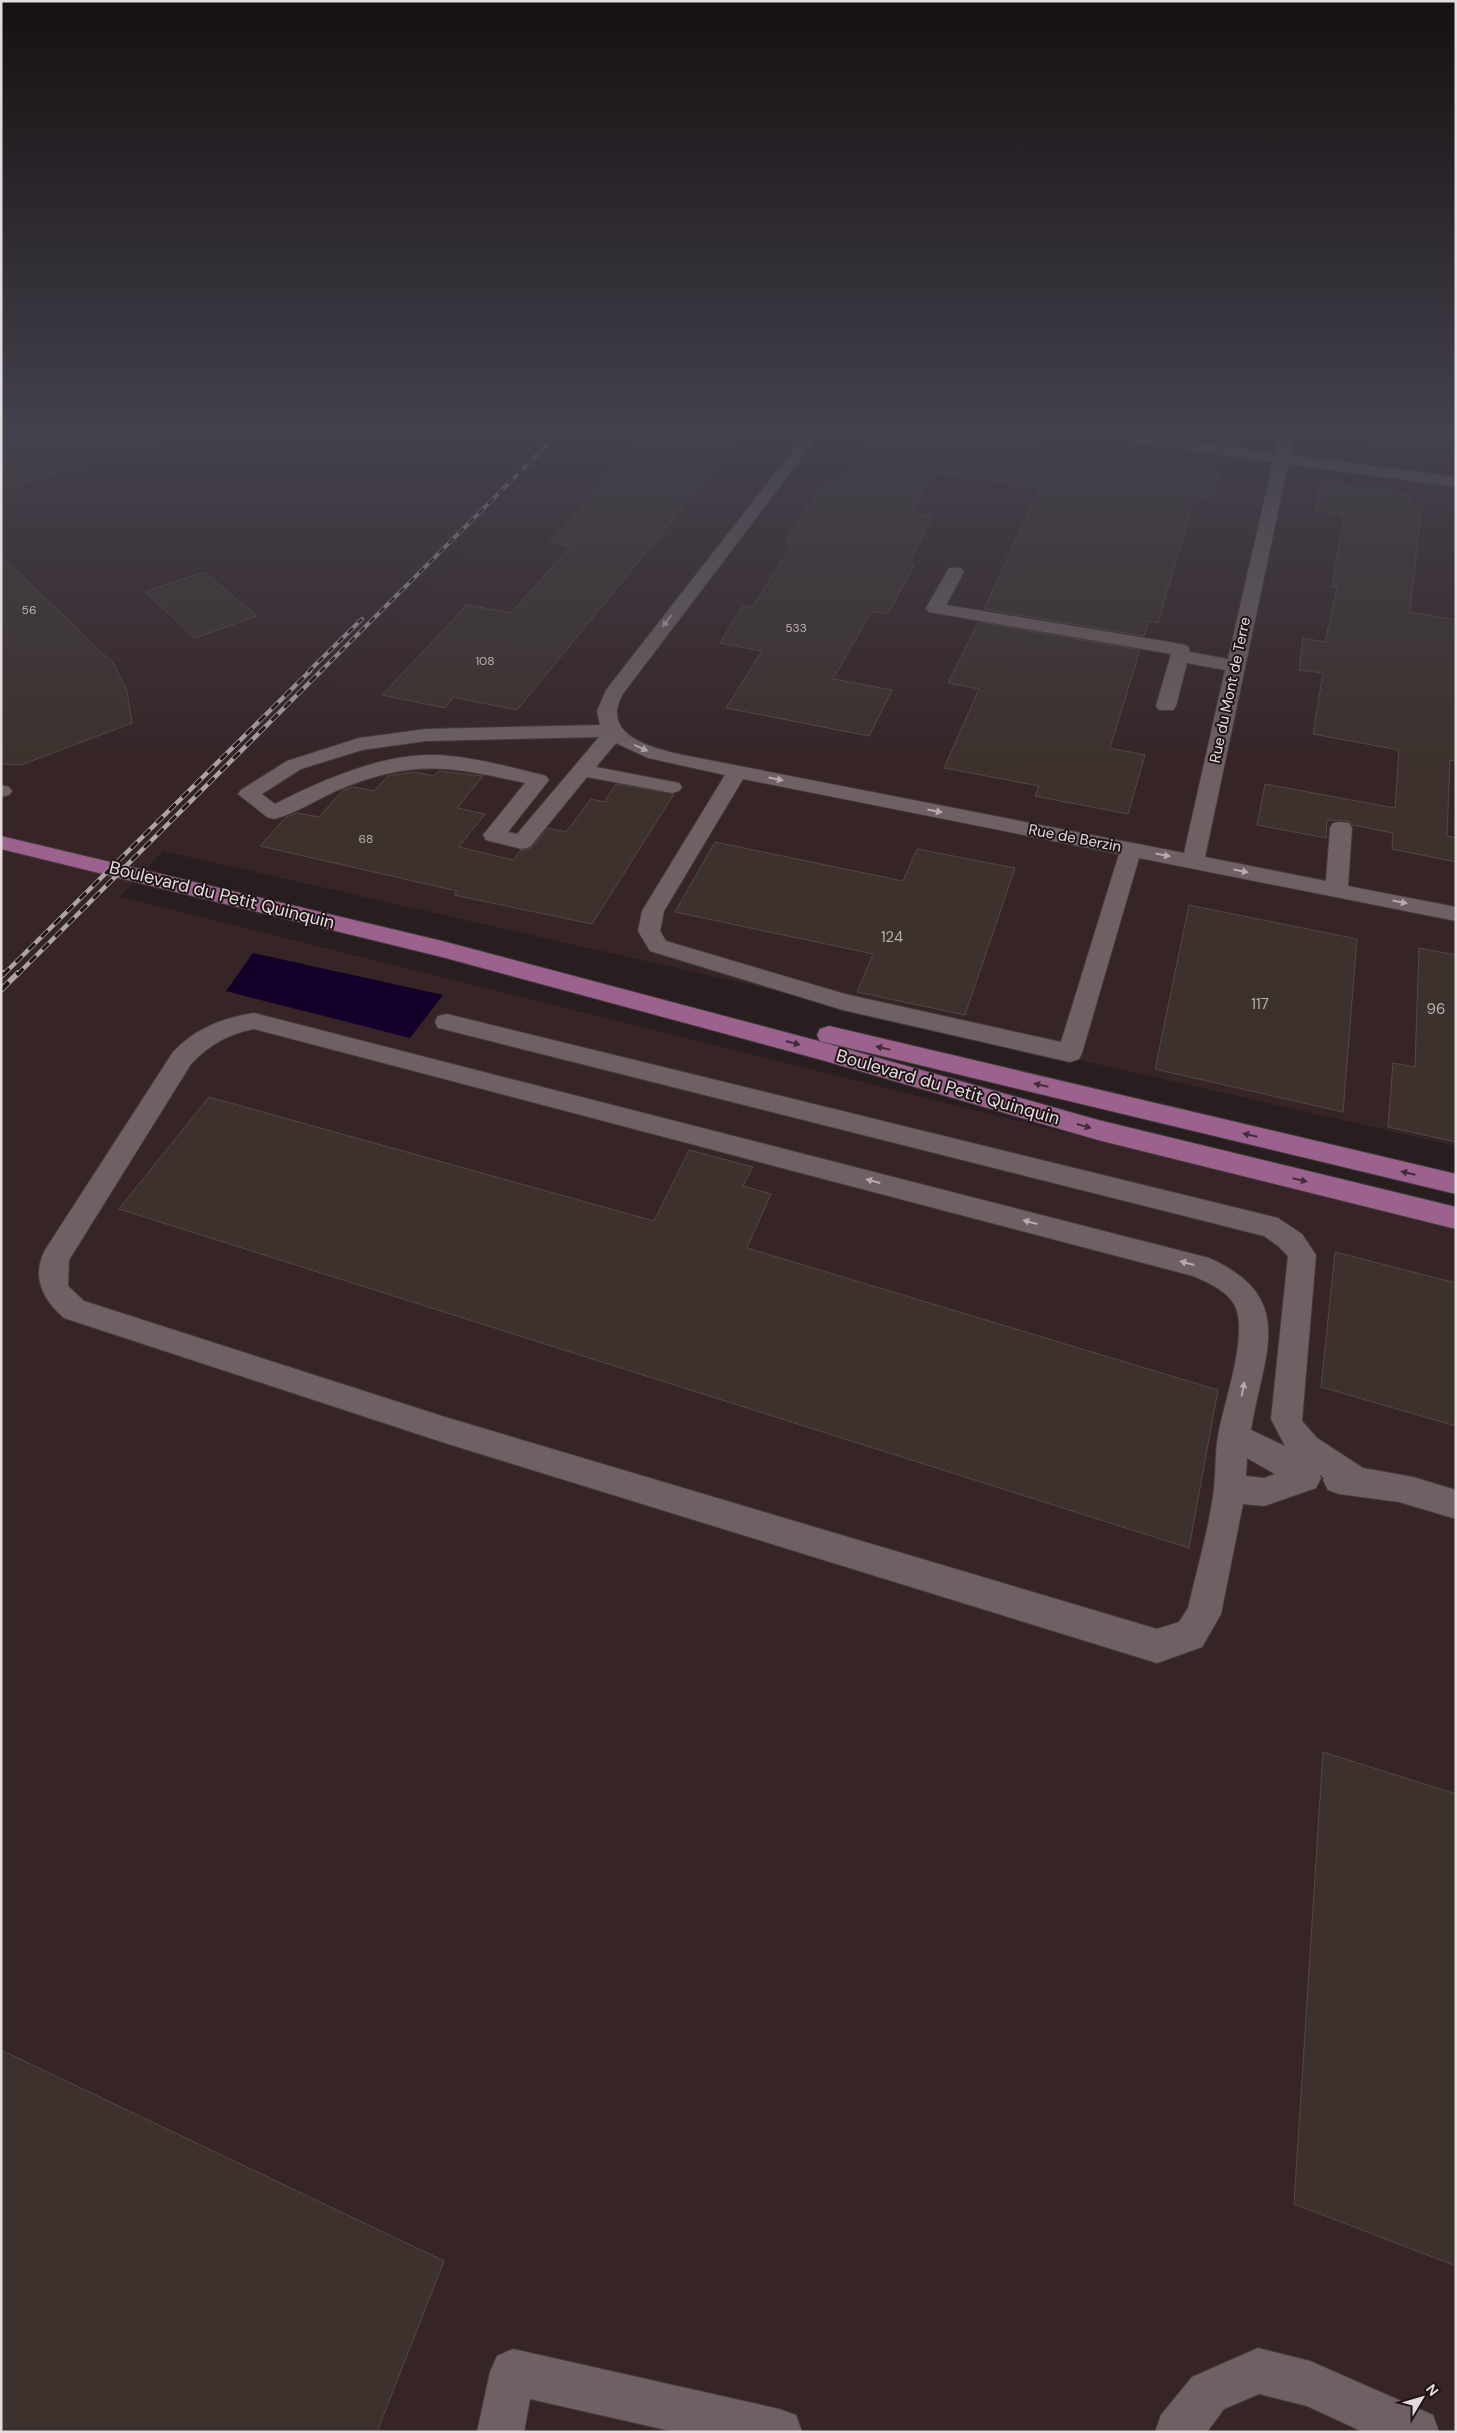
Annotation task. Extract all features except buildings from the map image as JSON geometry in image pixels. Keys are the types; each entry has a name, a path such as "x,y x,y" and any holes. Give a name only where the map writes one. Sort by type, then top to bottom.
{"main road":[{"name":"Boulevard du Petit Quinquin","path":"1,842 442,948 702,1004 1456,1184"},
{"name":"Boulevard du Petit Quinquin","path":"442,948 822,1051 1098,1130 1456,1218"}],"street":[{"path":"615,731 606,714 613,694 728,545"},
{"name":"Rue du Mont de Terre","path":"1193,861 1262,545"},
{"path":"955,572 935,608 1181,650 1166,706"},
{"path":"1179,656 1236,666"},
{"path":"615,731 522,842 494,835 539,780 457,764 431,761 377,771 324,789 274,813 248,794 294,765 359,744 426,735 615,731"},
{"name":"Rue de Berzin","path":"615,731 624,740 644,750 694,764 1456,914"},
{"path":"582,770 672,787"},
{"path":"737,772 653,912 649,931 658,946 843,1002 1070,1053 1131,849"},
{"path":"1337,890 1341,828"},
{"path":"254,1020 1199,1266 1219,1275 1234,1286 1249,1304 1255,1328 1233,1436 1230,1489 1204,1614 1190,1635 1157,1646 445,1430 74,1310 60,1297 52,1283 55,1258 182,1058 195,1043 214,1032 230,1025 254,1020"},
{"path":"447,1022 1249,1221 1277,1230 1295,1244 1302,1255 1286,1419 1290,1432 1302,1445 1358,1481"},
{"path":"1233,1436 1278,1458 1306,1478"},
{"path":"1230,1489 1264,1492 1306,1478 1358,1481 1404,1490 1456,1505"},
{"path":"1178,2432 1208,2393 1258,2371 1310,2384 1416,2432"},
{"path":"500,2432 513,2372 779,2432"}],"shaded area":[{"path":"1,545 467,545 299,714 468,545 1456,545 1456,1146 163,851 120,897 1456,1230 1456,2432 1,2432"},
{"path":"253,953 443,995 410,1038 226,991"}],"railway":[{"path":"17,975 447,545"},
{"path":"308,672 362,619"},
{"path":"3,975 310,671"},
{"path":"1,976 4,973"},
{"path":"1,990 18,973"}]}
